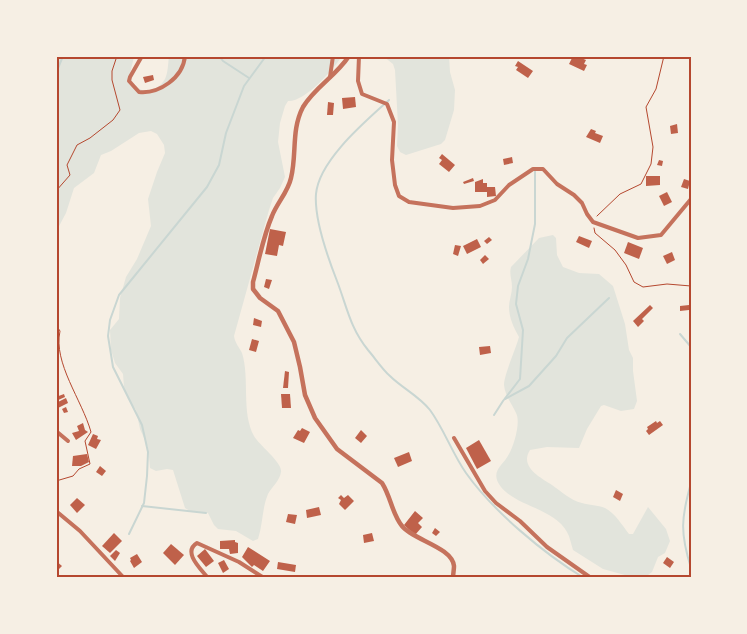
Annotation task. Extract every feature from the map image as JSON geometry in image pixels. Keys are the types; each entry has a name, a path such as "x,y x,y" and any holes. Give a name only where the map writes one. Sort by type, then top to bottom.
{"street":[{"path":"142,56 129,82 139,92 147,93 156,91 164,86 179,73 185,56"},
{"path":"330,79 333,56"},
{"path":"349,56 330,79 317,89 298,118 295,130 291,180 272,214 253,282 253,289 260,298 278,311 294,342 306,395 315,418 337,449 382,483 396,518 406,531 442,551 452,559 454,564 453,578"},
{"path":"359,56 358,81 362,94 387,104 394,122 392,160 395,185 399,196 404,200 453,208 480,206 495,200 509,185 533,169 543,169 557,184 574,195 582,203 586,214 592,222 638,238 661,235 691,199"},
{"path":"691,148 691,159"},
{"path":"592,222 596,217"},
{"path":"56,431 68,441"},
{"path":"454,438 485,491 496,504 520,521 547,547 591,578"},
{"path":"56,511 80,531 124,578"},
{"path":"208,578 190,551 191,547 196,543 239,562 264,578"}],"path":[{"path":"56,192 70,175 66,165 77,145 90,138 113,120 120,110 112,80 112,71 117,56"},
{"path":"596,217 620,194 642,184 651,164 653,147 646,107 656,89 664,56"},
{"path":"592,222 595,233 615,250 626,265 634,282 643,287 667,284 691,286"},
{"path":"56,325 60,331 57,341 60,356 87,417 91,432 85,441 90,464 80,468 73,476 56,481"}],"shaded area":[{"path":"56,56 134,56 131,79 138,88 148,91 162,84 165,79 169,56 342,56 318,84 295,100 288,101 285,106 280,123 278,142 285,177 273,198 269,210 234,336 242,353 244,363 250,427 257,440 281,468 279,478 266,499 258,539 253,541 236,531 218,529 208,513 190,511 185,508 173,470 156,471 150,468 148,447 140,429 136,410 128,399 124,387 123,374 115,363 111,350 110,330 119,319 120,298 126,277 137,259 151,226 148,199 165,153 164,145 157,134 151,131 139,133 111,151 101,155 94,173 74,188 66,213 58,228 56,227"},
{"path":"383,56 449,56 450,72 455,90 454,110 445,140 441,144 406,155 400,152 397,146 398,125 395,70 393,64"},
{"path":"553,235 556,238 557,255 563,267 579,273 599,274 613,286 625,324 629,350 633,358 637,401 634,409 621,411 604,405 601,406 587,429 579,448 547,447 530,450 527,462 537,475 570,498 609,510 629,534 633,534 648,507 666,529 670,541 665,553 658,557 652,572 648,575 632,577 603,569 573,550 568,534 561,524 545,513 516,499 501,487 496,477 498,469 511,450 518,422 504,385 519,337 512,323 509,311 512,287 511,267 539,238"}],"building":[{"path":"576,56 586,60 584,64 587,65 584,71 569,64 572,58 575,59"},
{"path":"518,61 533,71 528,78 516,70 518,67 515,66"},
{"path":"153,75 154,80 145,83 143,77"},
{"path":"355,97 356,107 343,109 342,98"},
{"path":"328,102 334,103 333,115 327,115"},
{"path":"677,124 678,133 671,134 670,126"},
{"path":"591,129 603,136 600,143 586,137"},
{"path":"442,154 455,165 449,172 439,164 442,160 439,158"},
{"path":"512,157 513,163 504,165 503,159"},
{"path":"659,160 663,161 662,166 657,165"},
{"path":"646,176 660,176 660,185 646,186"},
{"path":"473,178 474,181 464,184 463,182"},
{"path":"483,179 483,183 487,183 487,187 495,187 496,196 487,197 487,192 475,192 475,182"},
{"path":"684,179 690,181 688,189 681,187"},
{"path":"667,192 672,202 664,206 659,196"},
{"path":"270,229 286,232 283,246 279,245 277,256 265,254"},
{"path":"579,236 592,241 589,248 576,242"},
{"path":"489,237 492,240 487,244 484,241"},
{"path":"477,239 481,247 467,254 463,246"},
{"path":"628,242 643,248 639,259 624,253"},
{"path":"455,245 461,246 458,256 453,254"},
{"path":"672,252 675,260 667,264 663,256"},
{"path":"485,255 489,259 483,264 480,260"},
{"path":"266,279 272,280 269,289 264,287"},
{"path":"650,305 653,308 642,319 644,321 638,327 633,321"},
{"path":"689,305 689,310 680,311 680,306"},
{"path":"254,318 262,321 261,327 253,325"},
{"path":"252,339 259,341 256,352 249,350"},
{"path":"490,346 491,353 480,355 479,347"},
{"path":"285,371 289,372 288,388 283,388"},
{"path":"64,394 65,397 56,401 56,397"},
{"path":"281,394 290,394 291,408 282,408"},
{"path":"66,398 68,403 58,408 56,403"},
{"path":"66,407 68,412 64,413 62,409"},
{"path":"656,421 657,423 660,421 663,425 649,435 646,431 647,427"},
{"path":"83,423 85,430 88,432 76,440 72,433 79,431 77,426"},
{"path":"302,428 310,432 304,443 293,438 298,430 300,431"},
{"path":"361,430 367,436 361,443 355,438"},
{"path":"93,434 98,436 97,439 101,440 96,449 88,445"},
{"path":"479,440 491,461 477,469 466,448"},
{"path":"409,452 412,461 398,467 394,458"},
{"path":"87,454 89,462 81,466 72,466 73,456"},
{"path":"100,466 106,471 102,476 96,472"},
{"path":"616,490 623,494 620,501 613,497"},
{"path":"341,495 344,498 348,495 354,501 345,510 339,504 341,500 338,498"},
{"path":"77,498 85,505 77,513 70,505"},
{"path":"319,507 321,515 307,518 306,510"},
{"path":"415,511 423,518 418,523 422,527 415,535 404,525"},
{"path":"288,514 297,515 295,524 286,522"},
{"path":"435,528 440,532 436,536 432,533"},
{"path":"114,533 122,541 110,553 102,546"},
{"path":"372,533 374,541 364,543 363,535"},
{"path":"235,540 238,543 238,553 230,554 229,549 220,549 220,541"},
{"path":"171,544 184,555 175,565 163,553"},
{"path":"248,547 270,561 263,571 254,565 252,567 242,557"},
{"path":"205,549 214,561 206,567 197,556"},
{"path":"116,550 120,553 115,561 110,556"},
{"path":"137,554 142,562 134,568 130,558"},
{"path":"667,557 674,562 670,568 663,563"},
{"path":"224,560 229,569 223,573 218,563"},
{"path":"56,561 62,566 56,572"},
{"path":"278,562 296,565 295,572 277,569"}],"waterway":[{"path":"56,73 63,56"},
{"path":"219,56 223,61 249,78"},
{"path":"129,534 144,503 148,452 142,425 113,367 108,336 110,320 119,295 207,187 219,165 226,133 244,86 266,56"},
{"path":"389,100 334,155 325,168 316,194 317,215 322,238 350,317 362,342 384,370 421,400 430,410 466,473 490,502 536,544 584,578"},
{"path":"494,415 520,379 523,330 516,304 518,286 528,259 535,224 535,171"},
{"path":"505,399 529,386 556,356 567,338 609,298"},
{"path":"680,334 691,347"},
{"path":"691,483 685,506 683,526 685,545 691,568"},
{"path":"142,506 206,513"}]}
